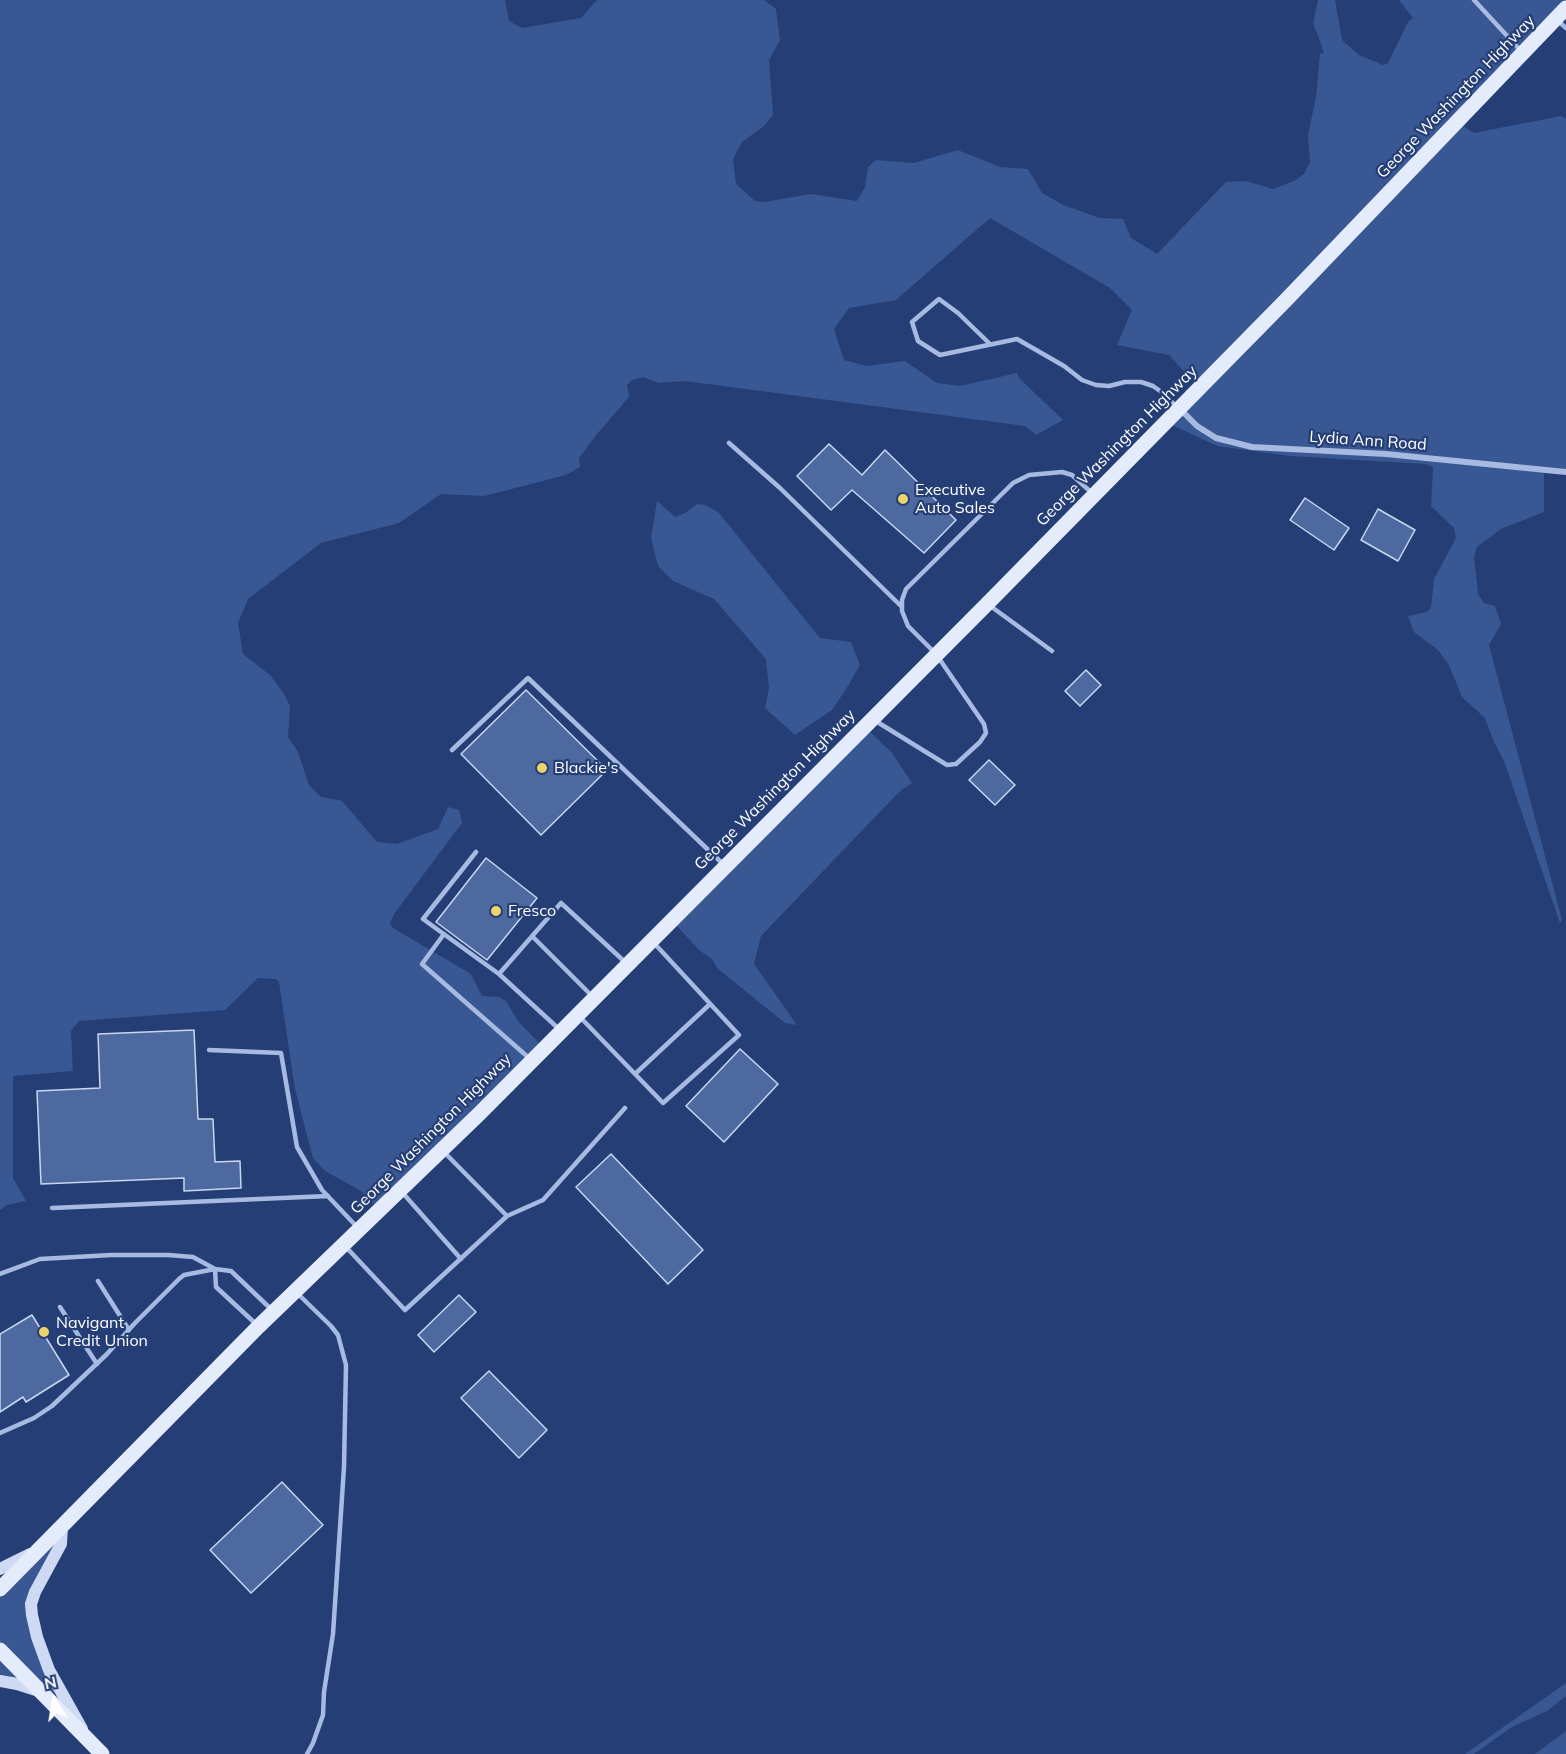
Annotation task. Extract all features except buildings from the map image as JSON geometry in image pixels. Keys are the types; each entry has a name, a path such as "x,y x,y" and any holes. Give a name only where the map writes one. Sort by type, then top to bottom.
{"main road":[{"name":"George Washington Highway","path":"0,1588 274,1311 532,1060 987,604 1523,53 1563,19"},
{"path":"0,1569 36,1551 62,1526"},
{"path":"62,1526 61,1544 35,1592 32,1615 49,1670 86,1737"},
{"path":"0,1650 102,1754"},
{"path":"0,1681 41,1691"}],"street":[{"name":"Lydia Ann Road","path":"1179,409 1197,426 1216,438 1252,447 1386,454 1566,472"}],"lane":[{"path":"1474,0 1523,53"},
{"path":"990,344 958,313 939,299 912,322 918,341 940,355 1017,339 1064,366 1082,380 1096,385 1109,386 1125,382 1141,382 1163,393 1179,409"},
{"path":"729,443 780,488 902,607"},
{"path":"872,718 947,765 956,764 980,742 986,733 984,724 936,654 908,626 902,611 906,589 1013,483 1029,475 1062,472 1072,475 1094,495"},
{"path":"987,604 1052,651"},
{"path":"452,750 528,678 725,866"},
{"path":"477,852 423,918 499,975 561,1031"},
{"path":"499,975 561,903 627,964"},
{"path":"444,934 422,964 532,1060"},
{"path":"532,936 594,998"},
{"path":"577,1014 663,1103 739,1035 651,940"},
{"path":"635,1074 710,1004"},
{"path":"209,1050 281,1053 297,1147 322,1190 359,1230"},
{"path":"344,1245 405,1310 507,1216 543,1200 625,1108"},
{"path":"442,1149 507,1216"},
{"path":"400,1190 460,1259"},
{"path":"52,1208 328,1196"},
{"path":"0,1274 40,1259 111,1255 193,1257 214,1269"},
{"path":"214,1269 216,1287 259,1326"},
{"path":"0,1433 34,1418 52,1406 97,1364 184,1275 214,1269 231,1271 274,1311"},
{"path":"98,1281 129,1330"},
{"path":"295,1292 338,1335 346,1365 344,1467 333,1634 324,1692 323,1715 314,1743 307,1754"},
{"path":"60,1307 97,1364"}],"shaded area":[{"path":"0,0 505,0 509,21 522,28 581,18 597,0 764,0 776,9 780,40 769,60 773,115 764,126 742,142 733,159 736,184 755,201 764,202 811,194 857,201 865,187 868,167 876,160 914,163 958,150 1000,167 1028,169 1042,193 1063,205 1100,218 1123,219 1131,238 1157,254 1226,182 1246,181 1273,189 1294,181 1304,174 1310,162 1308,135 1316,97 1320,53 1324,54 1313,24 1318,0 1335,0 1342,40 1359,55 1383,65 1388,63 1408,22 1413,18 1399,0 1566,0 1566,13 1460,124 1474,133 1561,116 1566,119 1566,473 1544,473 1544,512 1501,529 1477,547 1474,557 1478,594 1484,603 1495,606 1501,624 1489,645 1562,920 1560,923 1504,761 1485,718 1462,697 1449,665 1438,650 1414,632 1408,616 1427,612 1431,608 1434,579 1456,538 1454,528 1431,506 1433,467 1426,464 1290,456 1217,446 1172,425 1200,389 1169,355 1117,345 1132,310 1110,288 990,218 896,300 849,308 834,329 844,360 866,366 905,361 937,383 960,386 1017,373 1019,378 1063,420 1036,435 1025,426 685,381 659,383 643,377 632,380 627,385 629,397 579,458 580,467 566,475 484,496 441,494 399,523 321,543 248,599 238,623 243,654 270,675 284,694 290,706 288,737 298,752 309,785 321,797 342,801 377,842 397,844 438,829 448,807 459,810 462,823 394,914 390,923 393,928 471,974 482,996 499,997 506,1001 518,1021 545,1049 382,1213 361,1191 325,1171 313,1158 295,1089 279,982 276,979 258,978 225,1010 79,1021 71,1031 73,1071 13,1076 13,1178 26,1201 7,1205 0,1210"},
{"path":"657,501 675,517 697,504 706,505 719,513 820,638 851,642 860,665 832,710 795,735 765,708 769,689 766,659 714,599 673,581 658,566 651,538"},
{"path":"869,731 892,753 912,783 899,792 761,936 754,964 797,1025 785,1023 718,969 711,958 700,951 674,923"},
{"path":"58,1537 30,1602 66,1699 37,1684 0,1678 0,1595"},
{"path":"1566,1683 1566,1696 1547,1711 1512,1727 1474,1754 1465,1754"},
{"path":"1566,1731 1566,1754 1535,1754"}],"place":[{"name":"Executive Auto Sales","path":"903,499"},
{"name":"Blackie's","path":"542,768"},
{"name":"Fresco","path":"496,911"},
{"name":"Navigant Credit Union","path":"44,1332"}]}
